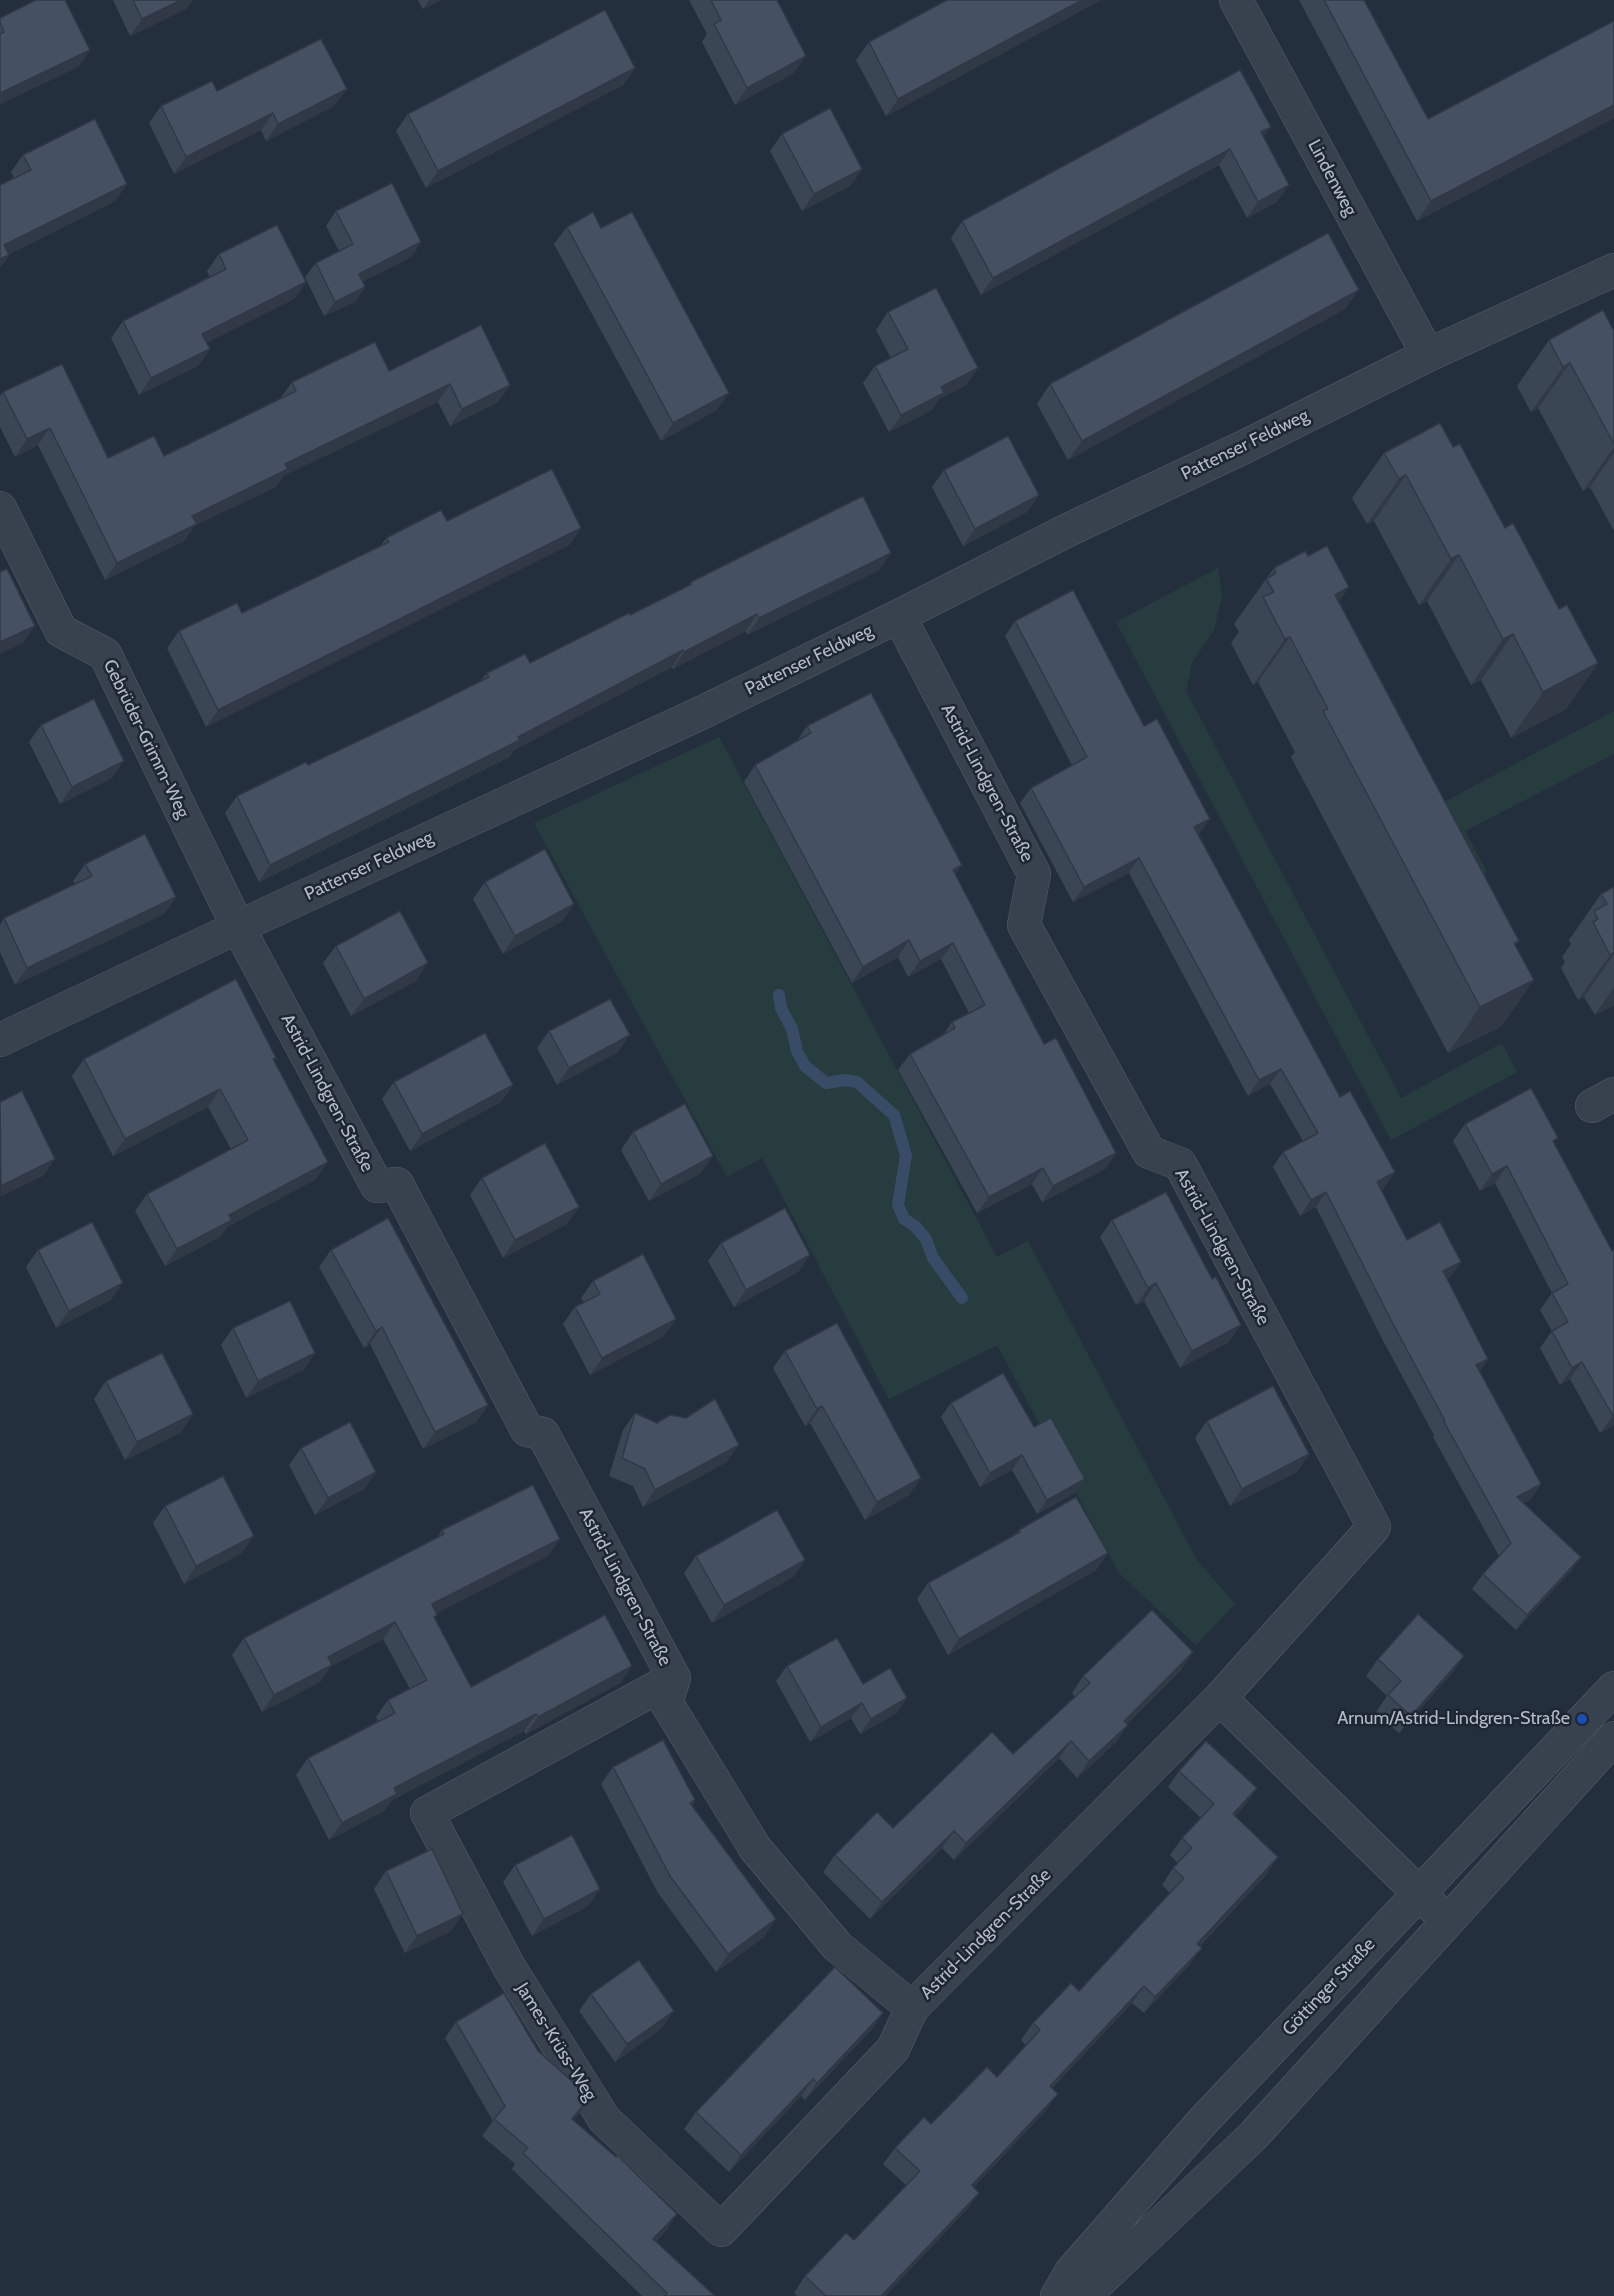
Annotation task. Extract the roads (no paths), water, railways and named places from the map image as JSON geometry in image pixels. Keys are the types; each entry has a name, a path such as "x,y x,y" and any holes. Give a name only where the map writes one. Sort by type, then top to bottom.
{"street":[{"name":"Lindenweg","path":"1236,0 1428,355"},
{"name":"Pattenser Feldweg","path":"0,1040 701,713 1070,529 1242,448 1428,355 1614,270"},
{"name":"Gebrüder-Grimm-Weg","path":"0,508 61,631 105,654 238,927"},
{"name":"Astrid-Lindgren-Straße","path":"238,927 377,1186 397,1184 527,1430 543,1434 674,1678 666,1702 755,1848 837,1946 912,2008 1220,1698 1374,1527 1180,1164 1149,1152 1024,925 1034,874 899,616"},
{"name":"James-Krüss-Weg","path":"674,1678 427,1813 509,1967 604,2119 721,2230 893,2049 912,2008"},
{"name":"Göttinger Straße","path":"1057,2296 1071,2272 1204,2120 1614,1688"},
{"path":"1220,1698 1447,1921"},
{"path":"1084,2296 1253,2136 1614,1738"}],"waterway":[{"path":"779,995 781,1008 792,1029 797,1051 805,1066 826,1083 845,1080 857,1082 894,1115 906,1155 898,1205 904,1219 915,1226 926,1239 933,1258 962,1298"}],"place":[{"name":"Arnum/Astrid-Lindgren-Straße","path":"1582,1719"}]}
